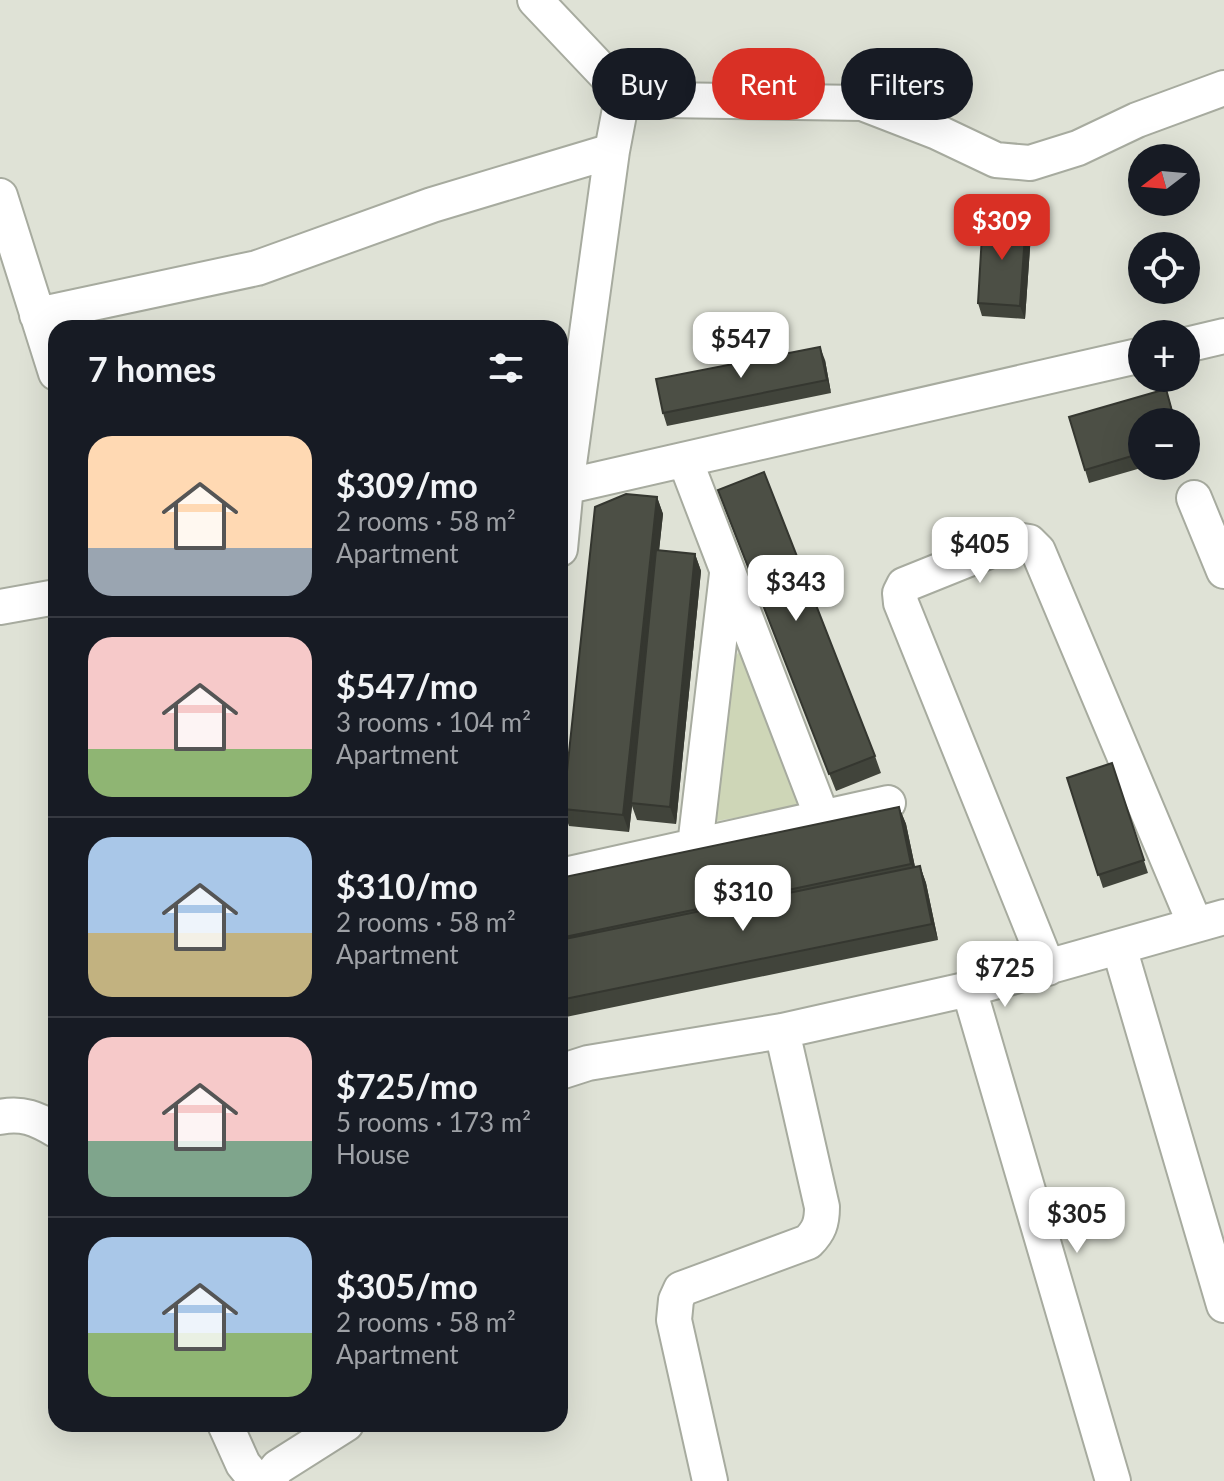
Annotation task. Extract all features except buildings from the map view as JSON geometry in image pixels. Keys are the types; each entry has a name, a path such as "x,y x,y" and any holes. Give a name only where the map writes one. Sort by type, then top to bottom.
{"street":[{"path":"535,0 592,60"},
{"path":"696,100 862,103 937,132 996,160 1030,163 1078,148 1137,120 1224,88"},
{"path":"568,453 618,120"},
{"path":"37,315 257,268 432,205 612,151"},
{"path":"0,196 48,349"},
{"path":"1200,342 1224,336"},
{"path":"568,486 1128,358"},
{"path":"685,460 822,817"},
{"path":"1194,498 1224,571"},
{"path":"568,1069 588,1063 782,1031 969,989 1048,968 1209,921 1038,551 1029,542 1016,540 904,585 900,593 901,603 1048,968"},
{"path":"695,846 728,570"},
{"path":"1,602 48,598"},
{"path":"568,874 888,803"},
{"path":"1119,947 1224,1305"},
{"path":"969,989 1113,1481"},
{"path":"710,1481 674,1320 676,1300 681,1289 808,1242 818,1233 822,1221 822,1207 782,1031"},
{"path":"0,1117 30,1116 48,1126"},
{"path":"229,1432 243,1464 257,1481"},
{"path":"267,1481 278,1467 333,1432"}],"green space":[{"path":"739,652 746,653 802,805 716,821 711,813 734,658"}]}
